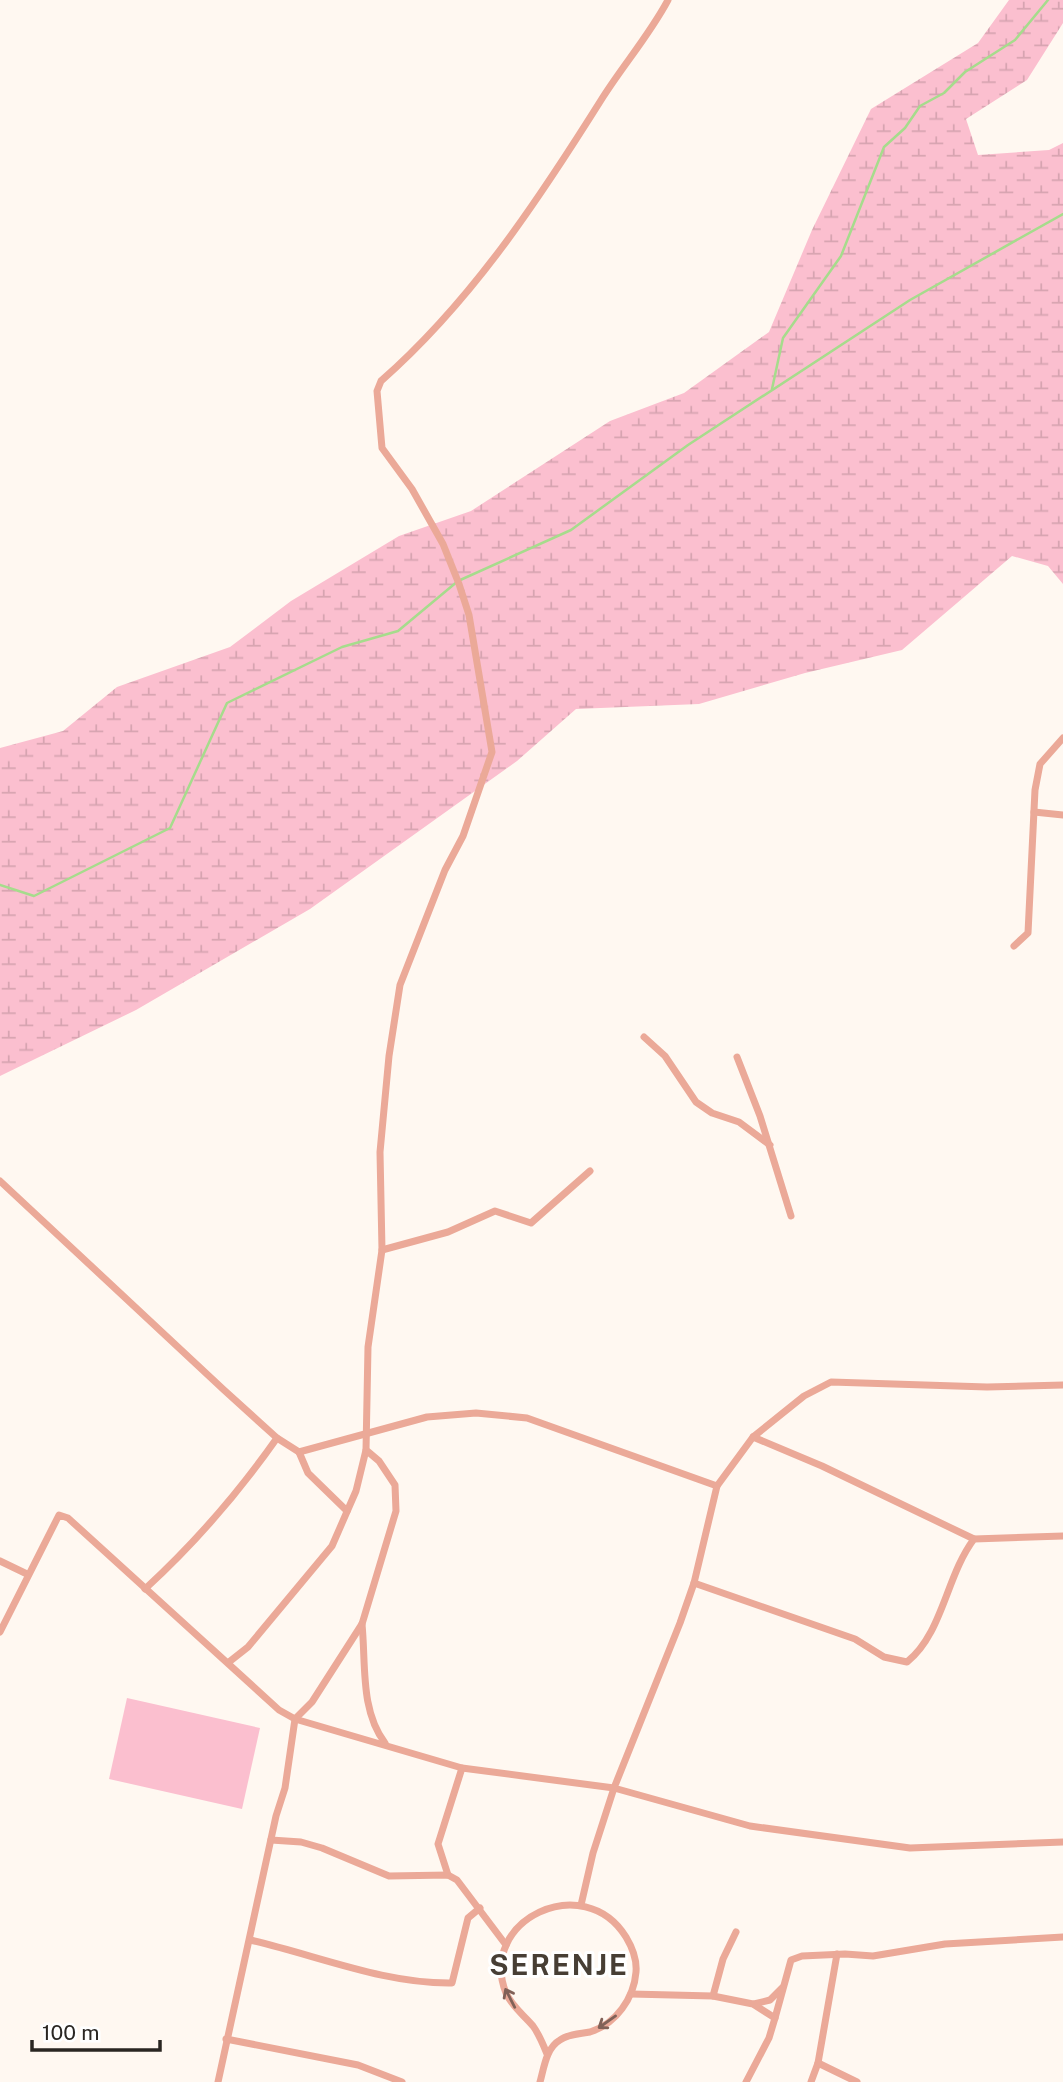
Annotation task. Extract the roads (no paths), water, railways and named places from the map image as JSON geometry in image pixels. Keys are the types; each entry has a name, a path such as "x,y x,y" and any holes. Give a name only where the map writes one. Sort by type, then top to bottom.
{"street":[{"path":"229,1662 248,1647 332,1546 356,1491 366,1450 368,1347 382,1250 380,1152 388,1056 400,985 445,870 463,836 492,752 469,615 443,544 412,489 382,448 377,391 381,381 455,309 500,251 553,178 668,0"},
{"path":"1014,946 1028,933 1034,812 1040,764 1063,738"},
{"path":"1034,812 1063,815"},
{"path":"645,1037 665,1056 696,1102 712,1113 739,1122 770,1145"},
{"path":"737,1058 770,1145 791,1216"},
{"path":"382,1250 448,1232 495,1211 531,1223 590,1171"},
{"path":"0,1181 277,1437 299,1452 308,1473 347,1511"},
{"path":"581,1905 593,1853 614,1788 694,1583 717,1486 753,1437 804,1396 831,1382 988,1387 1063,1385"},
{"path":"299,1452 428,1417 476,1413 527,1418 717,1486"},
{"path":"145,1589 176,1561 254,1471 277,1437"},
{"path":"753,1437 822,1466 974,1539 1063,1536"},
{"path":"218,2082 285,1788 295,1719 312,1702 362,1624 396,1511 395,1485 379,1461 366,1450"},
{"path":"0,1631 59,1515 68,1517 279,1710 295,1719 462,1768 614,1788 750,1826 910,1848 1063,1842"},
{"path":"694,1583 855,1639 884,1657 907,1662 922,1650 960,1558 974,1539"},
{"path":"0,1561 27,1574"},
{"path":"362,1624 368,1702 375,1729 386,1744"},
{"path":"448,1875 438,1844 462,1768"},
{"path":"271,1840 301,1842 323,1848 389,1876 448,1875 457,1880 506,1945"},
{"path":"540,2082 547,2054 559,2040 592,2031 608,2023 622,2010 631,1994 636,1971 633,1948 620,1928 602,1912 581,1905 549,1907 531,1915 517,1928 506,1945 502,1974 506,1993 517,2010 531,2024 547,2054"},
{"path":"250,1940 404,1979 452,1983 468,1919 480,1908"},
{"path":"713,1996 723,1959 736,1932"},
{"path":"746,2082 769,2038 791,1960 837,1954 873,1956 945,1944 1063,1937"},
{"path":"811,2082 818,2063 837,1954"},
{"path":"753,2004 770,2000 783,1987"},
{"path":"631,1994 713,1996 753,2004 775,2018"},
{"path":"226,2039 358,2065 402,2082"},
{"path":"818,2063 857,2082"}],"waterway":[{"path":"772,389 783,338 841,256 884,147 905,128 920,106 944,93 965,72 1015,40 1048,0"},
{"path":"0,885 34,896 170,828 227,703 342,647 398,631 458,581 571,530 688,445 910,300 1063,214"}],"district":[{"name":"SERENJE","path":"559,1964"}]}
